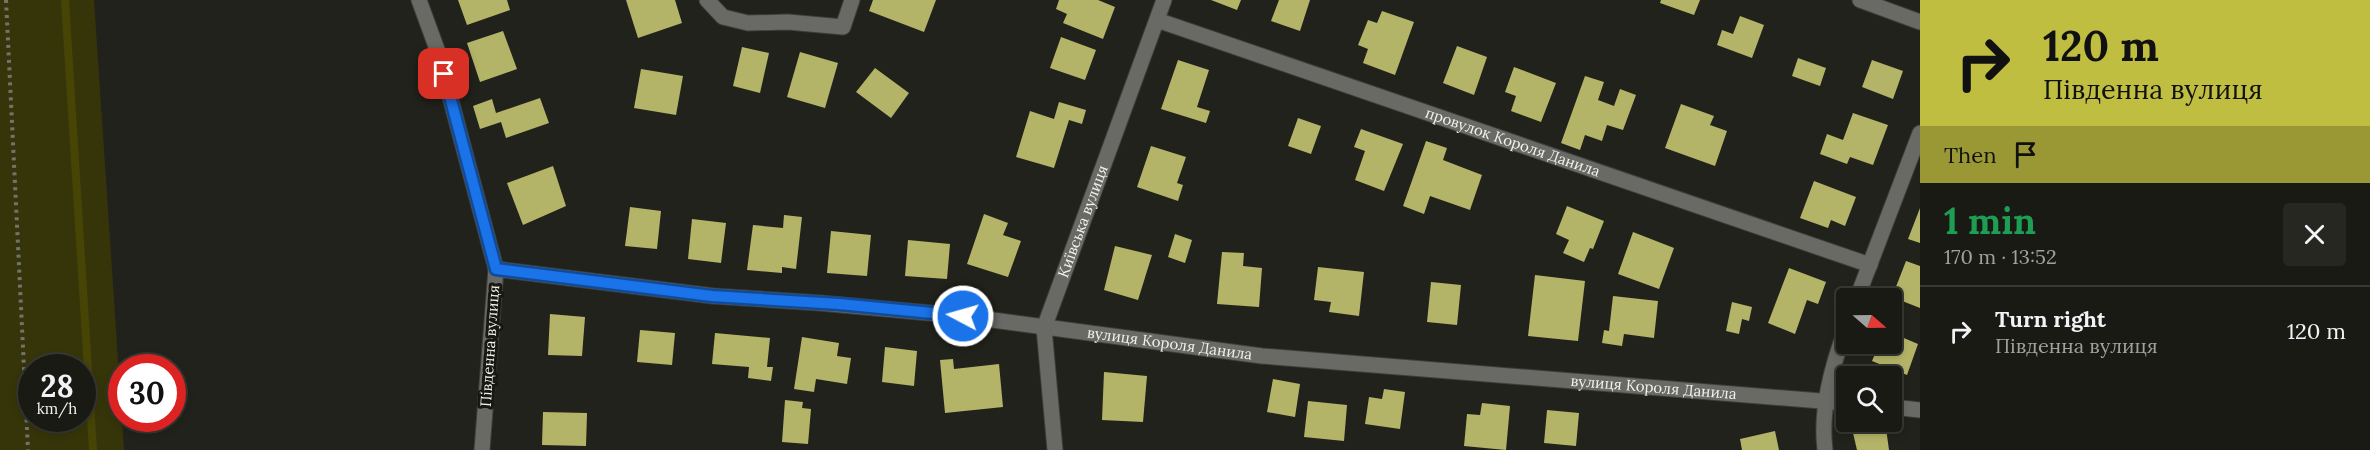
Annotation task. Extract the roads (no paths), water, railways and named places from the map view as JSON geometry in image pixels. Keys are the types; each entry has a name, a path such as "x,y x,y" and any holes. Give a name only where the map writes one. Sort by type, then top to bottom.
{"street":[{"name":"Південна вулиця","path":"419,0 438,52 496,269 482,450"},
{"path":"707,0 723,17 748,23 788,22 843,27 852,0"},
{"name":"Київська вулиця","path":"1055,450 1044,328 1164,0"},
{"path":"1860,0 1920,22"},
{"name":"провулок Короля Данила","path":"1157,20 1870,265"},
{"path":"1861,288 1920,132"},
{"name":"вулиця Короля Данила","path":"496,269 712,296 878,307 963,316 1262,356 1836,402"},
{"path":"1825,450 1823,432 1826,401 1839,354"},
{"path":"1902,408 1920,410"}],"waterway":[{"path":"65,0 93,450"}]}
